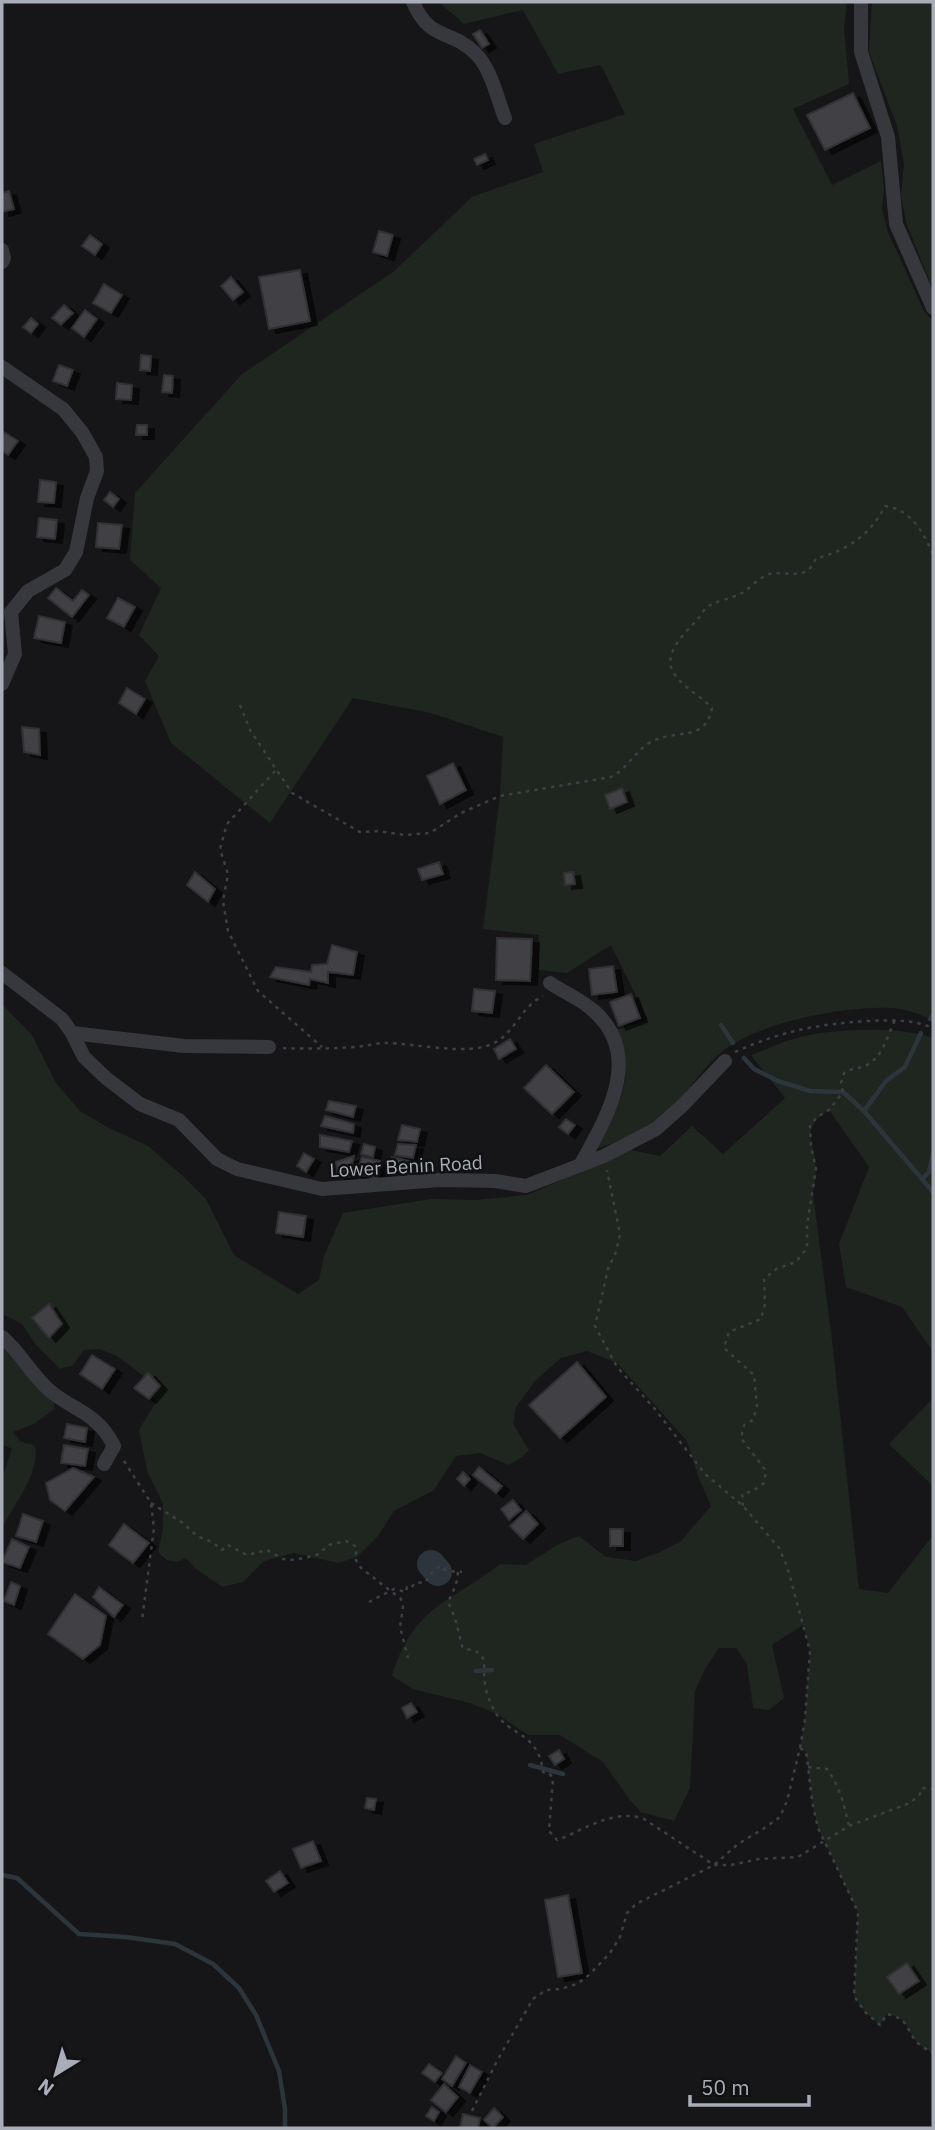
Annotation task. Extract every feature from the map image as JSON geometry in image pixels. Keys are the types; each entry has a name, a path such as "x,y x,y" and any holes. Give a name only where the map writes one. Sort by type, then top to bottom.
{"street":[{"path":"413,2 419,16 430,28 463,43 477,54 487,71 505,118"},
{"path":"861,2 861,52 888,137 896,223 933,308"},
{"path":"2,250 2,262"},
{"path":"2,367 63,409 82,432 96,457 97,471 87,498 76,552 65,569 28,591 11,612 15,654 2,684"},
{"name":"Lower Benin Road","path":"2,973 62,1019 84,1057 106,1078 140,1104 178,1120 217,1158 237,1169 322,1189 440,1180 495,1181 526,1186 604,1156 656,1129 725,1061"},
{"path":"555,986 596,1013 610,1028 619,1054 616,1090 610,1109 582,1164"},
{"path":"72,1033 184,1046 270,1047"},
{"path":"5,1339 50,1391 93,1418 107,1431 114,1446 104,1464"}],"path":[{"path":"240,705 258,743 292,793 360,832 378,831 404,835 430,833 461,813 500,796 611,778 624,770 649,743 666,735 700,730 709,722 712,708 674,674 671,661 674,648 683,633 697,621 708,605 733,597 769,574 804,572 814,565 817,558 832,555 877,522 885,506 898,508 907,515 927,540 933,555"},
{"path":"275,771 227,824 220,849 228,874 223,901 226,921 228,931 258,991 322,1046"},
{"path":"270,1047 362,1046 383,1043 426,1048 473,1048 493,1044 504,1035 521,1013 555,986"},
{"path":"743,1506 742,1494 753,1491 764,1483 766,1471 741,1438 744,1425 753,1420 757,1406 754,1375 724,1348 729,1332 761,1319 765,1304 764,1279 776,1269 796,1262 807,1248 807,1225 816,1169 810,1126 843,1092 841,1083 844,1073 854,1067 864,1067 880,1054 895,1020"},
{"path":"725,1061 734,1052 795,1029 832,1023 895,1020 920,1022 933,1028"},
{"path":"472,2111 533,1999 546,1990 577,1984 589,1975 610,1953 620,1937 627,1913 636,1904 714,1865 738,1844 780,1816 787,1801 805,1718 810,1651 787,1566 779,1548 743,1506 705,1474 654,1408 617,1367 594,1326 620,1234 604,1156"},
{"path":"114,1446 151,1503 154,1528 142,1620"},
{"path":"151,1503 183,1522 197,1536 222,1550 228,1545 247,1555 267,1550 290,1561 317,1555 329,1545 347,1542 358,1548 354,1557 358,1565 401,1599 403,1607 400,1627 408,1658"},
{"path":"369,1602 390,1591 397,1589 406,1592 407,1587 426,1582 430,1574 440,1566 460,1572 448,1602 456,1618 464,1648 478,1651 484,1660 486,1689 494,1710 530,1741 540,1755 543,1772 549,1773 553,1778 549,1831 557,1840 586,1825 632,1815 644,1819 714,1865 731,1865 759,1858 798,1857 849,1826 910,1803 920,1794 922,1788 933,1788"},
{"path":"800,1748 806,1752 813,1808 823,1842 858,1912 853,1972 857,2003 880,2025 887,2014 900,2019 911,2030 915,2040 933,2053"},
{"path":"808,1767 827,1769 843,1799 849,1826"}],"shaded area":[{"path":"439,2 847,2 844,29 849,84 793,109 832,185 881,161 884,189 882,209 888,232 924,311 933,321 933,1020 902,1009 872,1008 826,1013 776,1025 753,1034 718,1055 668,1112 653,1124 597,1149 618,1105 625,1078 623,1048 617,1030 648,1020 611,945 567,973 539,970 539,935 483,929 500,796 503,737 431,713 353,698 270,823 171,743 145,681 159,656 139,635 161,588 130,560 135,493 242,374 393,272 472,197 543,172 534,144 625,114 601,65 558,74 523,10 464,24"},
{"path":"872,2 933,2 933,290 906,222 901,196 904,164 897,126 869,52"},
{"path":"2,1004 32,1035 56,1083 80,1111 148,1146 206,1199 234,1255 298,1294 319,1280 324,1256 343,1213 431,1199 476,1200 527,1195 631,1150 660,1156 692,1126 723,1154 785,1098 751,1055 791,1040 828,1032 885,1030 933,1038 933,1352 902,1307 846,1287 839,1244 869,1167 829,1110 814,1123 811,1137 816,1170 813,1193 859,1589 888,1593 933,1535 933,2053 917,2042 902,2020 887,2014 880,2025 865,2012 854,1996 858,1912 818,1828 806,1752 800,1748 810,1651 803,1625 772,1645 784,1698 769,1710 753,1708 747,1664 736,1648 719,1648 705,1669 695,1691 690,1788 674,1821 641,1812 603,1762 560,1735 528,1735 497,1714 470,1703 413,1689 392,1676 401,1652 422,1620 435,1608 500,1564 526,1565 557,1545 579,1536 606,1557 636,1561 681,1541 711,1506 687,1441 617,1363 587,1351 561,1358 535,1381 516,1407 513,1424 529,1450 522,1457 509,1465 480,1453 456,1456 434,1490 394,1511 378,1536 357,1557 338,1563 294,1553 264,1561 243,1582 222,1587 195,1568 186,1558 177,1562 167,1560 158,1552 163,1529 163,1504 147,1471 139,1430 156,1402 149,1380 117,1356 99,1349 84,1350 73,1365 60,1369 35,1344 22,1324 2,1314"},
{"path":"2,1346 53,1398 55,1408 34,1424 13,1432 20,1441 35,1446 36,1457 30,1478 2,1528 2,1478 12,1449 2,1444"},
{"path":"933,1398 933,1486 889,1444"}],"building":[{"path":"480,30 489,44 482,48 473,34"},
{"path":"853,93 870,128 825,150 807,115"},
{"path":"485,154 488,160 477,165 474,159"},
{"path":"9,191 14,209 2,212 2,193"},
{"path":"379,231 393,235 387,256 373,252"},
{"path":"90,235 102,244 95,255 82,246"},
{"path":"300,270 310,321 269,329 259,277"},
{"path":"231,277 243,292 233,300 221,286"},
{"path":"104,284 122,295 111,313 93,303"},
{"path":"64,305 73,313 61,325 52,318"},
{"path":"85,310 97,319 84,337 72,328"},
{"path":"31,318 38,324 31,333 23,327"},
{"path":"141,355 151,356 150,371 140,370"},
{"path":"59,365 73,370 67,386 53,381"},
{"path":"164,375 173,376 172,393 162,392"},
{"path":"117,383 132,385 131,400 116,399"},
{"path":"137,425 147,425 147,435 136,435"},
{"path":"4,432 18,441 8,455 2,451"},
{"path":"40,480 56,482 54,503 38,502"},
{"path":"110,492 119,499 113,507 104,500"},
{"path":"39,518 57,520 55,539 37,537"},
{"path":"98,523 122,525 119,549 96,547"},
{"path":"56,588 73,601 82,590 89,595 72,617 48,598"},
{"path":"118,598 135,607 124,627 107,618"},
{"path":"39,616 65,622 61,643 34,638"},
{"path":"127,688 145,699 136,714 119,703"},
{"path":"22,727 39,729 40,755 24,752"},
{"path":"453,763 466,790 440,804 427,776"},
{"path":"622,788 627,802 610,809 605,795"},
{"path":"439,862 443,874 422,880 418,869"},
{"path":"195,872 215,889 208,902 187,885"},
{"path":"573,872 575,884 565,885 564,873"},
{"path":"497,938 532,939 530,981 496,980"},
{"path":"332,945 357,952 353,975 328,972 328,983 310,979 309,985 270,977 276,967 311,972 312,965 327,964"},
{"path":"613,966 617,992 592,995 589,969"},
{"path":"474,989 495,991 492,1013 472,1011"},
{"path":"631,994 640,1018 619,1026 610,1002"},
{"path":"510,1039 516,1049 499,1059 494,1049"},
{"path":"546,1065 574,1092 552,1114 524,1088"},
{"path":"329,1101 356,1106 353,1117 326,1110"},
{"path":"325,1116 354,1124 353,1133 321,1126"},
{"path":"566,1119 575,1125 568,1134 559,1127"},
{"path":"402,1125 420,1129 417,1142 398,1140"},
{"path":"320,1135 352,1141 349,1152 320,1147"},
{"path":"364,1144 375,1147 373,1157 361,1154"},
{"path":"398,1144 416,1145 413,1158 395,1155"},
{"path":"304,1153 314,1159 306,1172 297,1166"},
{"path":"354,1156 349,1177 338,1176 336,1162"},
{"path":"362,1157 380,1161 377,1178 356,1174"},
{"path":"392,1157 417,1163 412,1176 389,1169"},
{"path":"279,1212 306,1216 303,1237 276,1233"},
{"path":"49,1304 62,1324 49,1338 32,1318"},
{"path":"92,1355 115,1369 102,1389 80,1374"},
{"path":"577,1362 606,1397 560,1438 529,1405"},
{"path":"148,1373 160,1386 149,1399 134,1388"},
{"path":"67,1424 87,1428 85,1442 64,1438"},
{"path":"64,1445 88,1449 85,1466 61,1463"},
{"path":"479,1467 502,1486 496,1493 473,1475"},
{"path":"73,1468 94,1477 65,1511 50,1500 46,1483"},
{"path":"463,1472 470,1479 464,1486 457,1479"},
{"path":"513,1500 521,1510 509,1520 501,1509"},
{"path":"526,1511 538,1524 523,1539 510,1526"},
{"path":"23,1514 43,1521 36,1542 16,1536"},
{"path":"124,1524 149,1543 133,1563 109,1545"},
{"path":"610,1529 623,1529 623,1546 610,1546"},
{"path":"12,1539 29,1547 20,1568 2,1562"},
{"path":"11,1582 20,1586 14,1605 4,1601"},
{"path":"99,1587 123,1605 114,1617 93,1597"},
{"path":"75,1594 106,1616 100,1645 83,1659 48,1634"},
{"path":"411,1703 417,1712 407,1718 402,1708"},
{"path":"559,1750 564,1759 555,1765 549,1756"},
{"path":"367,1798 376,1799 374,1810 365,1808"},
{"path":"313,1841 321,1861 301,1868 293,1849"},
{"path":"280,1871 288,1883 274,1892 266,1881"},
{"path":"568,1895 582,1973 558,1977 545,1900"},
{"path":"907,1963 919,1981 899,1994 887,1977"},
{"path":"456,2056 466,2063 452,2086 442,2079"},
{"path":"429,2064 442,2073 435,2082 422,2073"},
{"path":"470,2065 482,2072 470,2093 459,2087"},
{"path":"444,2084 458,2097 446,2112 431,2100"},
{"path":"432,2107 439,2112 434,2121 426,2116"},
{"path":"494,2108 503,2117 493,2128 484,2120"},
{"path":"463,2114 480,2118 478,2128 460,2128"}],"waterway":[{"path":"930,1019 933,1015"},
{"path":"721,1025 733,1043"},
{"path":"864,1111 886,1081 905,1067 921,1033"},
{"path":"744,1058 754,1069 778,1081 810,1091 843,1092 864,1111 933,1192"},
{"path":"922,1179 929,1172 933,1153"},
{"path":"431,1564 438,1572"},
{"path":"476,1671 492,1670"},
{"path":"530,1765 563,1774"},
{"path":"2,1875 17,1878 79,1934 175,1944 213,1964 239,1988 256,2015 279,2071 285,2128"}]}
